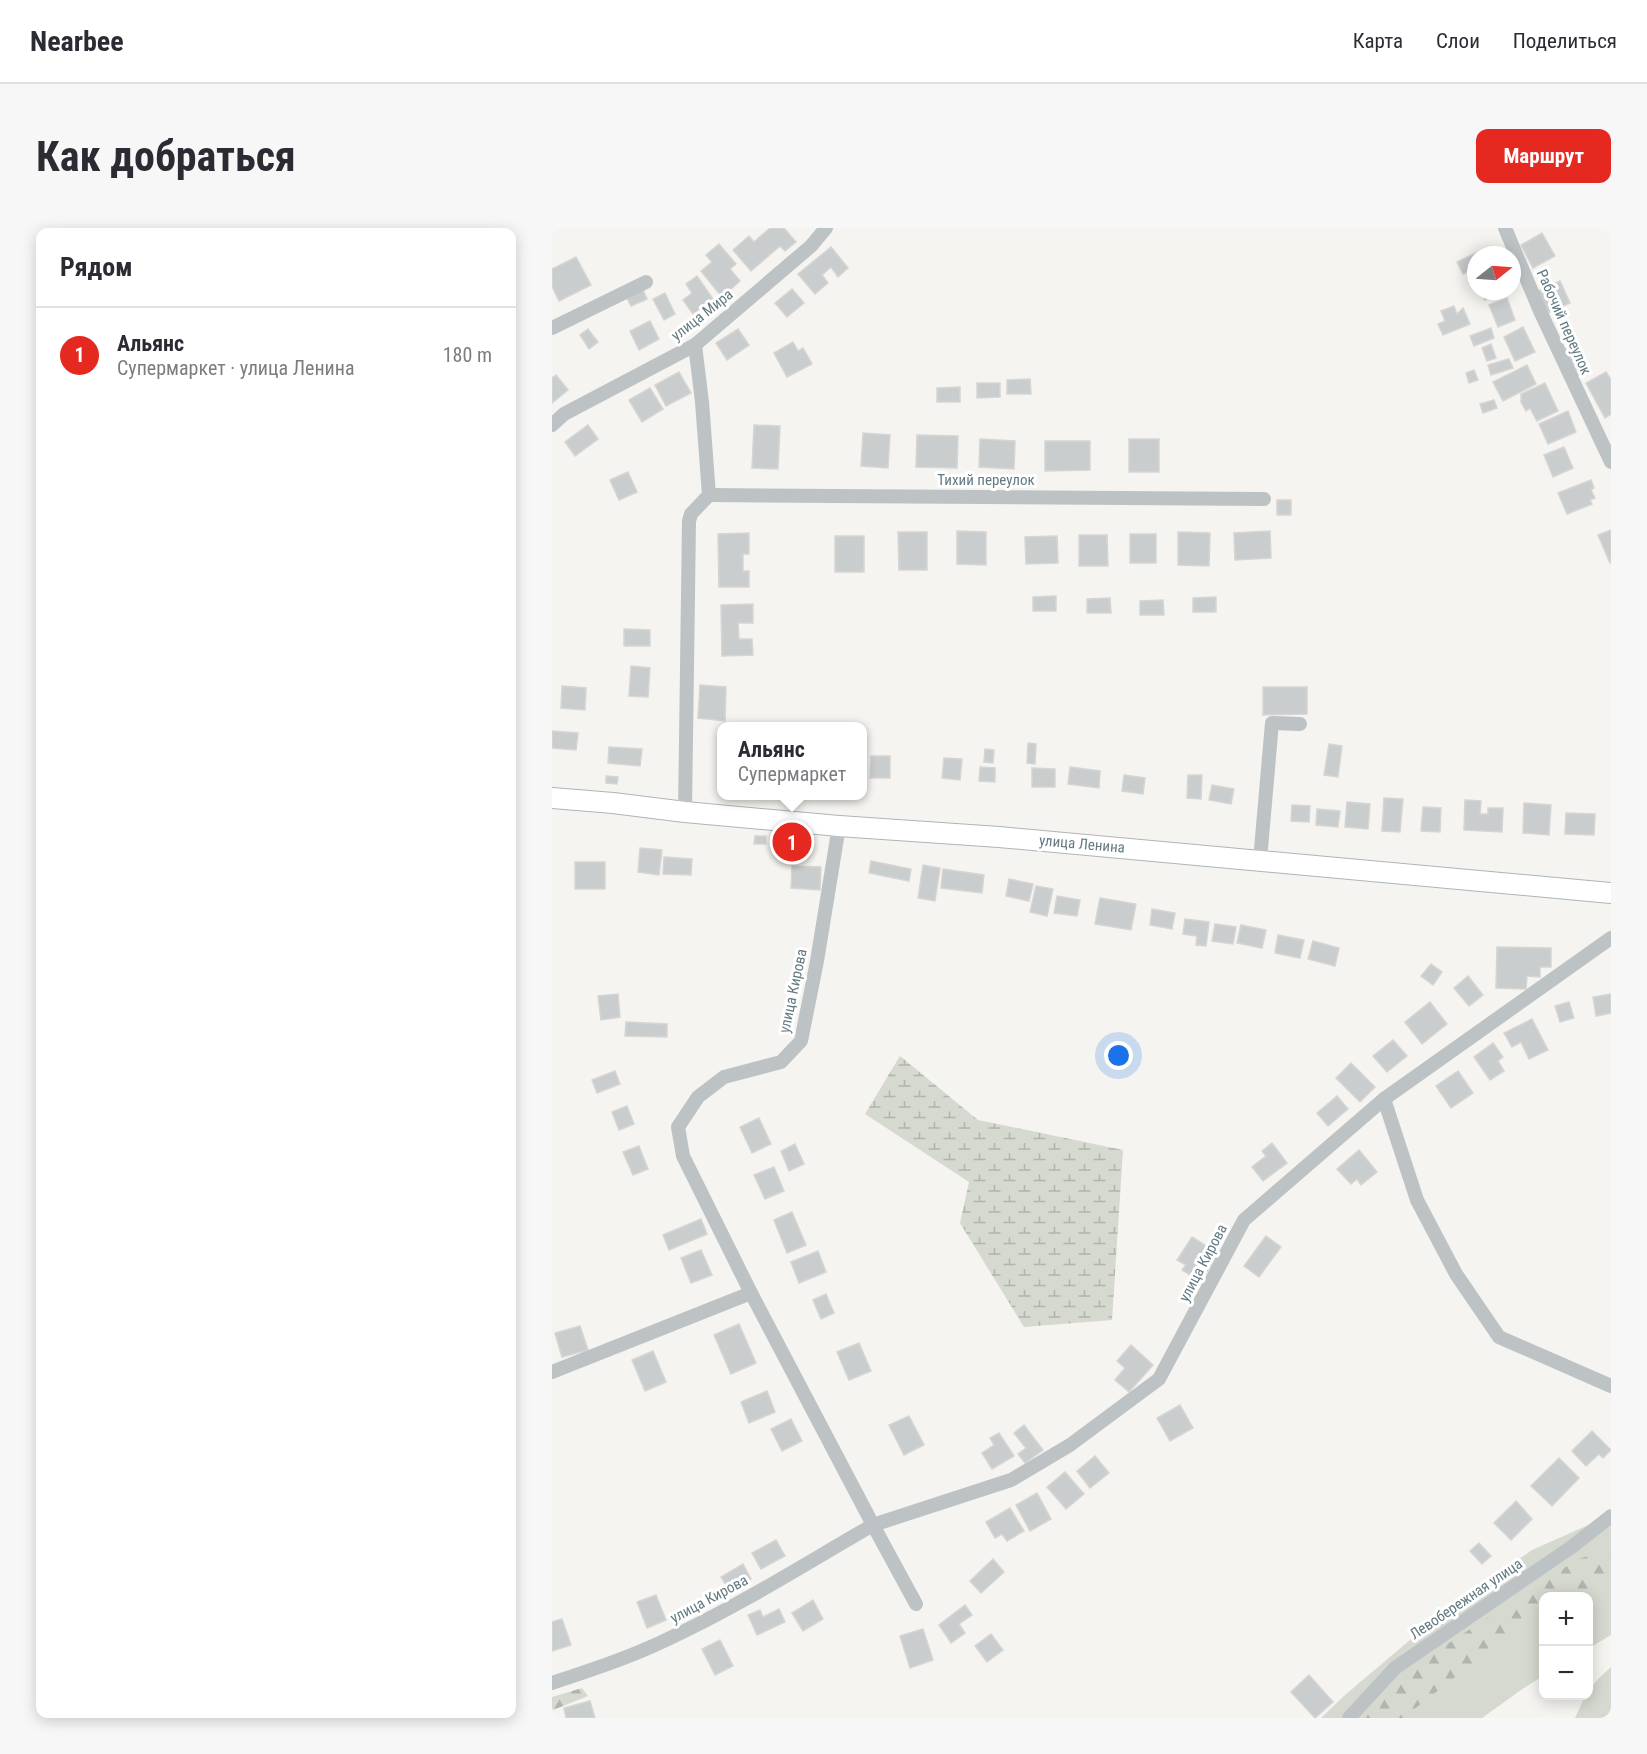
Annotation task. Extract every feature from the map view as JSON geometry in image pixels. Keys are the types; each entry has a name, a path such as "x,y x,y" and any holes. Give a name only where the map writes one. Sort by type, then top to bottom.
{"main road":[{"name":"улица Ленина","path":"552,798 839,826 999,837 1611,893"}],"street":[{"name":"улица Мира","path":"552,425 564,414 695,345 810,246 826,228"},
{"name":"Рабочий переулок","path":"1505,228 1540,311 1611,462"},
{"path":"552,328 646,282"},
{"path":"685,812 689,521 695,509 709,495 695,345"},
{"name":"Тихий переулок","path":"709,495 1264,499"},
{"path":"1260,860 1272,723 1300,724"},
{"name":"улица Кирова","path":"839,826 817,961 801,1041 781,1062 724,1077 698,1097 678,1127 682,1156 751,1293 916,1604"},
{"name":"улица Кирова","path":"552,1683 604,1666 668,1639 754,1594 873,1525 1011,1480 1070,1445 1159,1379 1245,1220 1384,1099 1611,938"},
{"path":"1384,1099 1417,1200 1456,1274 1499,1338 1611,1386"},
{"path":"552,1372 751,1293"},
{"name":"Левобережная улица","path":"1349,1718 1395,1668 1573,1546 1611,1516"}],"green space":[{"path":"900,1056 978,1120 1123,1150 1112,1320 1024,1327 960,1223 969,1182 865,1114"},
{"path":"1611,1515 1611,1635 1593,1646 1593,1592 1539,1592 1539,1679 1482,1718 1321,1718 1423,1629 1532,1550"},
{"path":"1611,1550 1611,1580 1588,1592 1539,1592 1539,1621 1487,1652 1403,1718 1364,1718 1403,1673 1578,1559"},
{"path":"1611,1667 1611,1718 1575,1718 1583,1700 1593,1700 1594,1684"},
{"path":"582,1688 588,1696 553,1710 555,1718 552,1718 552,1697"}],"building":[{"path":"770,228 784,228 796,242 785,251 780,246 751,271 733,250 749,236 754,242"},
{"path":"1542,233 1555,256 1533,268 1521,245"},
{"path":"719,244 736,264 730,269 740,281 722,297 701,271 712,262 706,255"},
{"path":"831,247 848,268 838,277 831,267 822,275 828,283 815,294 798,274"},
{"path":"576,257 591,285 559,301 552,286 552,269"},
{"path":"1467,257 1467,272 1463,274 1457,262"},
{"path":"697,276 713,299 693,314 683,300 692,293 686,284"},
{"path":"1560,281 1570,303 1545,314 1536,292"},
{"path":"792,289 804,303 787,317 775,303"},
{"path":"643,290 647,299 631,306 627,298"},
{"path":"665,293 675,314 664,320 653,299"},
{"path":"1508,300 1515,320 1498,327 1489,305"},
{"path":"1454,306 1457,314 1463,308 1470,324 1443,335 1438,324 1445,321 1441,311"},
{"path":"650,321 659,339 639,350 630,331"},
{"path":"1523,327 1535,352 1515,361 1504,337"},
{"path":"1491,328 1494,338 1474,346 1470,336"},
{"path":"588,329 598,342 589,349 580,335"},
{"path":"738,329 749,345 727,360 716,343"},
{"path":"793,342 798,351 803,348 812,364 787,377 774,353"},
{"path":"1491,344 1496,358 1487,361 1482,348"},
{"path":"1575,344 1589,369 1577,376 1563,351"},
{"path":"1509,359 1513,368 1491,375 1488,365"},
{"path":"1527,365 1536,384 1503,401 1493,382"},
{"path":"1474,370 1478,380 1469,383 1466,373"},
{"path":"679,372 691,393 666,406 655,385"},
{"path":"1606,372 1611,380 1611,414 1605,418 1586,383"},
{"path":"556,375 568,390 552,403 552,378"},
{"path":"1030,379 1031,394 1007,394 1007,380"},
{"path":"977,383 1000,383 1000,397 977,398"},
{"path":"1545,383 1558,411 1537,421 1530,408 1526,411 1521,402 1521,394"},
{"path":"960,387 960,402 937,402 937,388"},
{"path":"650,388 663,409 642,422 629,400"},
{"path":"1494,400 1497,408 1483,413 1480,404"},
{"path":"1568,411 1576,432 1548,444 1539,424"},
{"path":"588,425 598,439 575,456 565,442"},
{"path":"754,425 780,426 778,469 752,468"},
{"path":"863,433 890,435 888,468 861,466"},
{"path":"917,435 958,436 957,468 916,467"},
{"path":"980,439 1015,441 1014,469 979,467"},
{"path":"1129,439 1159,439 1159,472 1129,472"},
{"path":"1045,441 1090,441 1090,470 1045,471"},
{"path":"1564,447 1573,468 1553,477 1544,455"},
{"path":"628,472 637,492 619,500 610,480"},
{"path":"1591,480 1594,488 1591,490 1595,498 1590,500 1592,504 1567,514 1558,493"},
{"path":"1277,500 1291,500 1291,515 1277,515"},
{"path":"1611,530 1611,563 1610,563 1598,535"},
{"path":"957,531 986,532 986,565 957,564"},
{"path":"1270,531 1271,558 1235,560 1234,533"},
{"path":"898,532 927,532 927,570 899,570"},
{"path":"1178,532 1210,533 1209,566 1178,565"},
{"path":"749,533 749,554 743,554 743,571 749,571 749,587 719,587 718,534"},
{"path":"1130,534 1156,534 1156,563 1130,563"},
{"path":"1079,535 1107,535 1108,566 1079,566"},
{"path":"835,536 864,536 864,572 835,572"},
{"path":"1057,536 1058,563 1026,564 1025,537"},
{"path":"1056,596 1056,611 1033,611 1033,597"},
{"path":"1216,597 1216,612 1193,612 1193,598"},
{"path":"1110,598 1111,613 1087,613 1087,599"},
{"path":"1163,600 1164,615 1140,615 1140,601"},
{"path":"753,604 753,623 738,623 739,639 752,639 753,655 722,656 721,605"},
{"path":"624,629 650,630 650,646 624,646"},
{"path":"631,666 650,668 648,697 629,696"},
{"path":"700,685 726,687 725,721 698,718"},
{"path":"562,686 586,688 585,710 561,708"},
{"path":"1263,687 1307,687 1307,714 1263,715"},
{"path":"552,731 578,733 576,750 552,748"},
{"path":"1028,743 1036,744 1035,764 1027,763"},
{"path":"1329,744 1342,746 1338,777 1324,775"},
{"path":"609,747 642,749 640,766 608,763"},
{"path":"985,749 994,750 993,763 984,762"},
{"path":"871,756 890,756 890,778 870,778"},
{"path":"944,758 962,759 960,780 942,778"},
{"path":"980,767 995,768 995,782 979,781"},
{"path":"1070,767 1100,771 1099,788 1068,784"},
{"path":"1032,768 1055,769 1055,787 1032,787"},
{"path":"1124,775 1145,778 1143,794 1122,791"},
{"path":"1188,775 1202,775 1201,799 1187,798"},
{"path":"606,776 618,777 617,784 606,783"},
{"path":"1212,785 1234,789 1231,804 1209,800"},
{"path":"1384,798 1403,799 1400,832 1382,831"},
{"path":"1465,800 1481,801 1480,814 1488,814 1488,808 1503,808 1502,832 1464,830"},
{"path":"1347,802 1370,804 1368,829 1345,827"},
{"path":"1524,803 1551,805 1549,835 1523,833"},
{"path":"1292,805 1310,806 1309,822 1291,821"},
{"path":"1423,807 1441,808 1440,832 1421,831"},
{"path":"1317,809 1340,811 1338,827 1316,825"},
{"path":"1566,813 1595,814 1594,835 1565,834"},
{"path":"755,836 766,836 766,844 754,844"},
{"path":"771,836 812,837 812,849 771,848"},
{"path":"640,848 662,850 659,875 638,872"},
{"path":"664,857 692,859 691,875 663,874"},
{"path":"871,861 911,869 909,881 869,873"},
{"path":"575,862 605,862 605,889 575,889"},
{"path":"923,865 940,868 935,901 918,898"},
{"path":"792,866 821,867 820,890 791,888"},
{"path":"943,869 984,875 982,893 941,888"},
{"path":"1009,879 1033,884 1029,901 1006,896"},
{"path":"1036,886 1053,889 1047,916 1030,912"},
{"path":"1057,896 1080,900 1077,916 1054,913"},
{"path":"1100,898 1136,904 1131,930 1095,924"},
{"path":"1152,909 1175,913 1172,929 1150,925"},
{"path":"1185,919 1209,922 1206,946 1196,945 1197,936 1183,934"},
{"path":"1215,924 1236,927 1233,944 1212,941"},
{"path":"1241,925 1266,930 1262,948 1237,943"},
{"path":"1278,935 1304,940 1300,958 1275,953"},
{"path":"1313,941 1339,948 1335,966 1308,959"},
{"path":"1497,947 1551,948 1551,967 1540,967 1540,977 1527,976 1526,989 1496,988"},
{"path":"1431,964 1442,972 1433,985 1421,976"},
{"path":"1468,976 1483,995 1469,1006 1454,988"},
{"path":"618,994 620,1017 601,1020 598,996"},
{"path":"1611,994 1611,1013 1596,1016 1593,997"},
{"path":"1430,1002 1447,1024 1422,1044 1405,1022"},
{"path":"1569,1002 1574,1018 1560,1022 1555,1006"},
{"path":"1532,1019 1548,1050 1529,1059 1521,1042 1512,1047 1504,1033"},
{"path":"626,1022 667,1024 667,1037 625,1036"},
{"path":"1393,1040 1407,1056 1387,1072 1373,1056"},
{"path":"1493,1043 1503,1057 1498,1061 1504,1071 1490,1080 1474,1057"},
{"path":"1351,1063 1375,1087 1360,1102 1336,1078"},
{"path":"615,1071 620,1084 597,1093 592,1080"},
{"path":"1458,1071 1473,1093 1451,1108 1436,1086"},
{"path":"1337,1096 1348,1109 1328,1126 1317,1113"},
{"path":"627,1106 634,1124 619,1130 612,1112"},
{"path":"759,1118 771,1144 752,1153 740,1127"},
{"path":"1272,1143 1287,1163 1263,1181 1252,1167 1266,1156 1262,1151"},
{"path":"795,1144 804,1164 789,1171 781,1151"},
{"path":"639,1146 648,1169 633,1175 623,1152"},
{"path":"1359,1150 1377,1172 1361,1185 1357,1179 1351,1184 1337,1169"},
{"path":"774,1167 784,1191 765,1199 754,1175"},
{"path":"792,1212 806,1245 787,1253 774,1220"},
{"path":"701,1219 707,1234 669,1250 663,1235"},
{"path":"1266,1236 1281,1247 1259,1277 1244,1266"},
{"path":"1192,1237 1208,1247 1206,1250 1217,1256 1205,1275 1195,1270 1192,1276 1182,1270 1186,1265 1177,1260"},
{"path":"701,1250 712,1275 691,1283 681,1258"},
{"path":"818,1251 826,1272 799,1283 791,1262"},
{"path":"826,1294 834,1313 821,1319 813,1300"},
{"path":"739,1324 756,1363 731,1374 714,1335"},
{"path":"580,1326 588,1350 562,1357 555,1333"},
{"path":"859,1343 871,1371 849,1380 837,1352"},
{"path":"1131,1345 1153,1365 1129,1392 1115,1380 1125,1368 1117,1361"},
{"path":"653,1351 666,1382 645,1391 632,1360"},
{"path":"767,1391 775,1412 749,1423 741,1402"},
{"path":"1180,1405 1193,1428 1170,1441 1157,1418"},
{"path":"909,1416 924,1445 904,1455 889,1425"},
{"path":"791,1419 802,1441 782,1451 771,1429"},
{"path":"1024,1425 1043,1450 1025,1463 1018,1454 1026,1448 1014,1433"},
{"path":"1592,1431 1611,1450 1603,1458 1599,1454 1586,1466 1572,1451"},
{"path":"999,1433 1014,1456 992,1469 982,1453 994,1445 990,1438"},
{"path":"1095,1456 1109,1473 1090,1488 1077,1471"},
{"path":"1559,1458 1579,1478 1552,1506 1531,1486"},
{"path":"1065,1472 1084,1494 1066,1509 1047,1487"},
{"path":"1037,1493 1051,1519 1030,1531 1016,1505"},
{"path":"1516,1501 1532,1519 1511,1540 1494,1523"},
{"path":"1010,1508 1024,1531 1007,1541 1002,1534 995,1538 986,1522"},
{"path":"776,1540 785,1556 761,1569 752,1553"},
{"path":"1479,1543 1491,1556 1482,1564 1470,1551"},
{"path":"993,1559 1004,1572 981,1593 970,1581"},
{"path":"743,1564 751,1579 730,1591 721,1577"},
{"path":"656,1595 666,1620 647,1628 637,1602"},
{"path":"813,1600 823,1619 803,1631 792,1613"},
{"path":"965,1605 972,1615 959,1624 965,1633 951,1643 939,1625"},
{"path":"779,1609 785,1622 757,1635 748,1615 760,1610 763,1617"},
{"path":"562,1619 571,1645 552,1651 552,1622"},
{"path":"923,1629 933,1660 910,1668 900,1636"},
{"path":"991,1634 1003,1650 987,1662 975,1646"},
{"path":"720,1640 733,1666 715,1675 702,1649"},
{"path":"1309,1675 1333,1702 1315,1718 1291,1692"},
{"path":"590,1701 595,1718 566,1718 564,1708"}],"place":[{"name":"Альянс","path":"792,842"}]}
